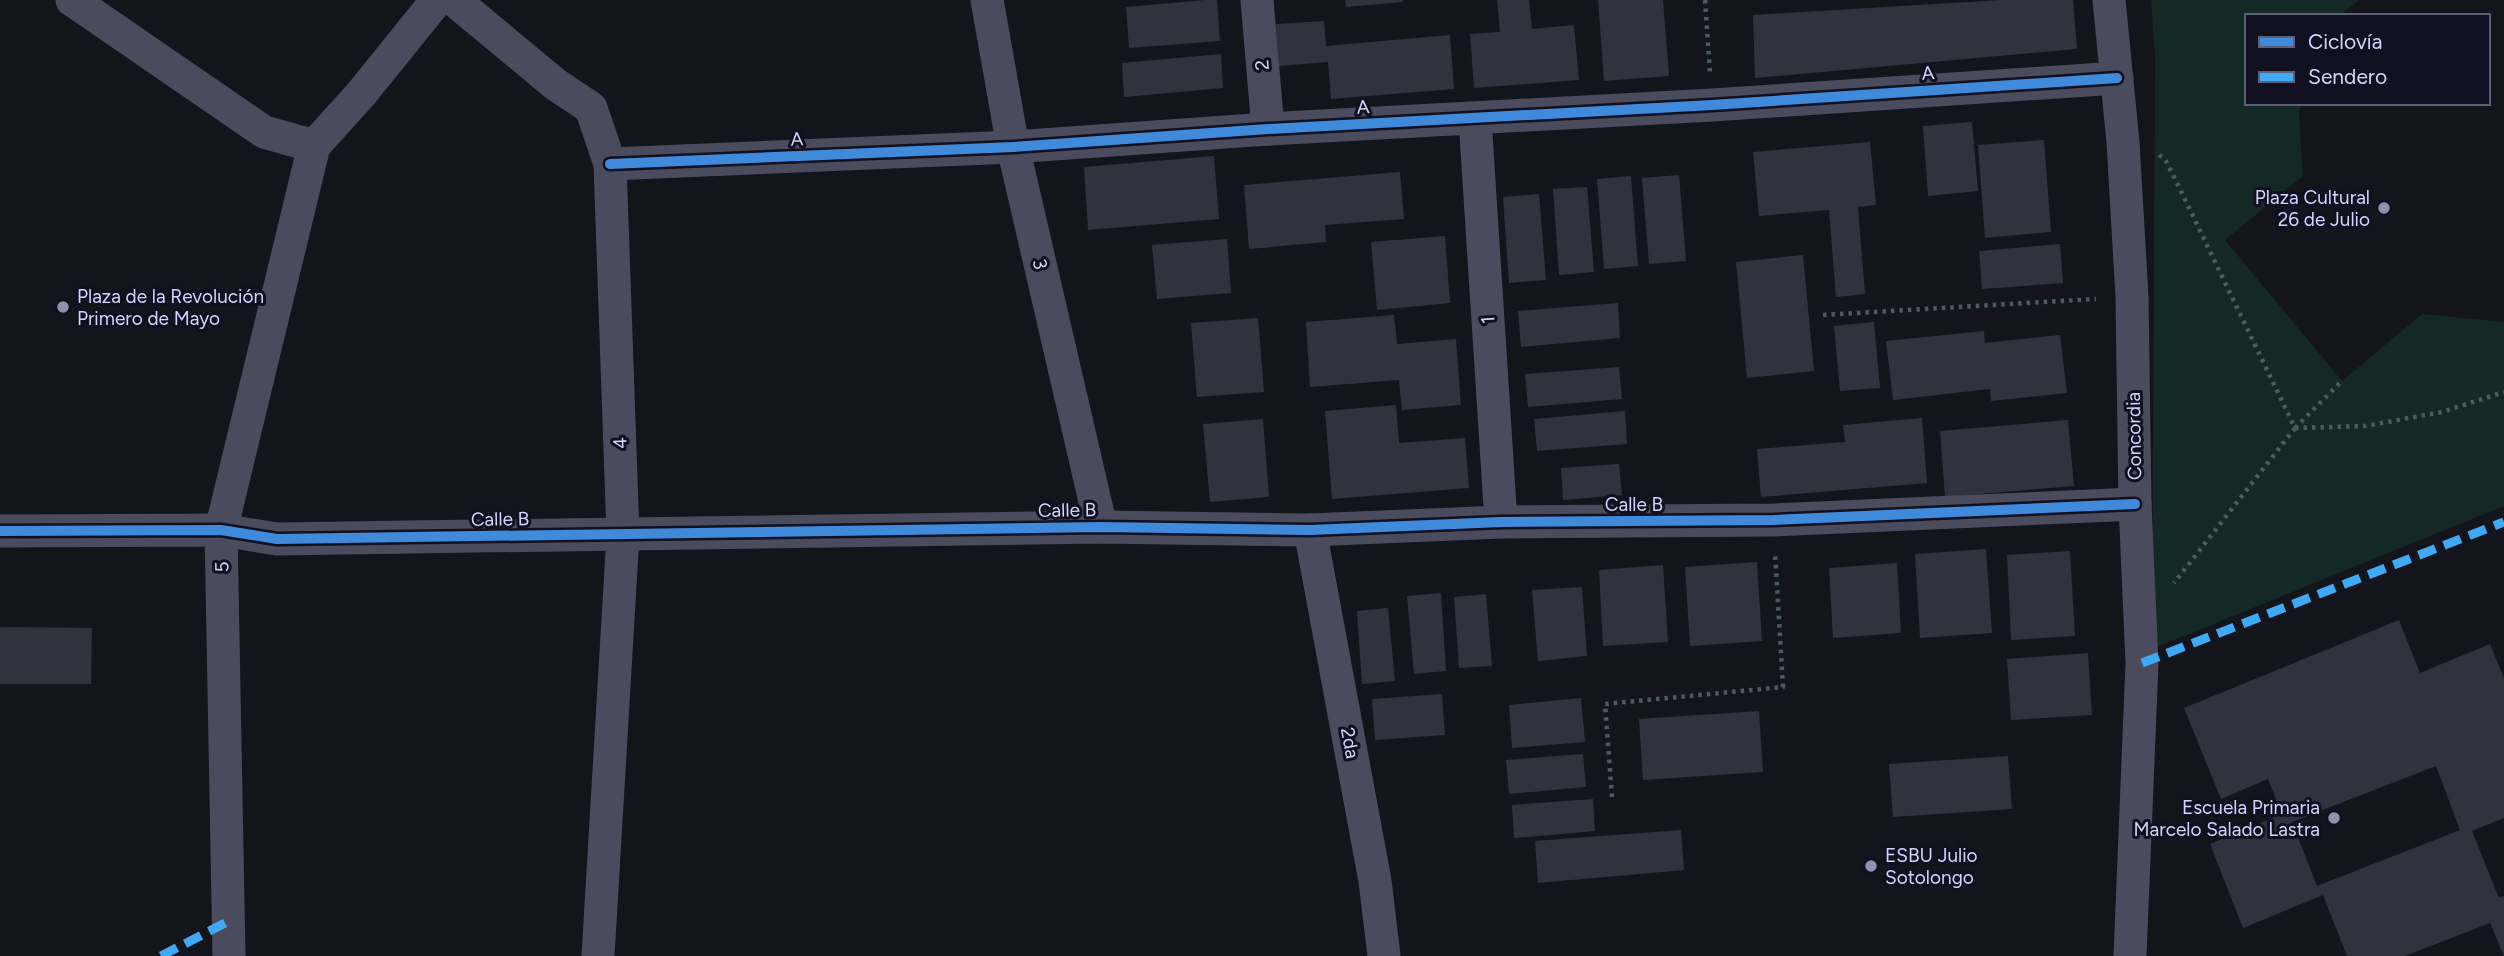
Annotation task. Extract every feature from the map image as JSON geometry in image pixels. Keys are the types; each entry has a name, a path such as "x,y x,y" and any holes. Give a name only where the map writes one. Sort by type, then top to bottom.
{"street":[{"path":"72,0 264,132 314,146 361,94 437,0"},
{"name":"4","path":"454,0 555,84 591,108 610,164 623,535 598,956"},
{"name":"3","path":"987,0 1013,147 1101,527"},
{"name":"2","path":"1256,0 1268,129"},
{"name":"Concordia","path":"2109,0 2123,142 2132,297 2135,504 2142,663 2130,956"},
{"name":"A","path":"610,164 1013,147 2117,78"},
{"name":"1","path":"1475,119 1501,522"},
{"name":"5","path":"229,956 222,530 314,146"},
{"name":"Calle B","path":"0,531 222,530 277,539 1101,527 1310,530 1501,522 1773,520 2135,504"},
{"name":"2da","path":"1310,530 1375,881 1384,956"}],"path":[{"path":"1705,0 1712,105"},
{"path":"2123,142 2148,148 2165,159 2295,428"},
{"path":"1823,315 2132,297"},
{"path":"2139,606 2169,590 2295,428 2342,381"},
{"path":"2295,428 2378,424 2442,412 2504,392"},
{"path":"1612,797 1605,704 1783,687 1773,520"}],"green space":[{"path":"2151,0 2359,0 2342,14 2245,14 2245,105 2301,105 2299,112 2303,176 2225,240 2342,381 2422,314 2504,322 2504,506 2152,649 2155,56"}],"building":[{"path":"1217,0 1220,41 1129,48 1126,7"},
{"path":"1345,0 1403,0 1403,2 1346,7"},
{"path":"1497,0 1529,0 1532,29 1574,25 1579,80 1474,88 1470,34 1500,32"},
{"path":"1598,0 1663,0 1669,76 1604,81"},
{"path":"2001,0 2073,0 2077,49 1755,78 1753,15"},
{"path":"1324,21 1326,46 1450,35 1454,89 1331,99 1328,62 1279,66 1276,24"},
{"path":"1221,54 1223,88 1124,97 1122,63"},
{"path":"1972,122 1978,191 1928,196 1923,126"},
{"path":"2044,140 2051,232 1985,238 1978,145"},
{"path":"1870,142 1876,205 1858,207 1865,294 1836,297 1829,210 1759,216 1753,152"},
{"path":"1214,156 1219,219 1088,230 1084,167"},
{"path":"1400,172 1404,219 1325,225 1326,242 1249,249 1244,185"},
{"path":"1679,175 1686,261 1649,264 1642,178"},
{"path":"1631,176 1638,266 1604,269 1597,179"},
{"path":"1587,187 1594,272 1559,275 1553,189"},
{"path":"1539,194 1546,280 1509,283 1503,197"},
{"path":"1445,236 1450,303 1377,310 1371,242"},
{"path":"1227,239 1231,293 1157,299 1152,245"},
{"path":"2060,244 2063,283 1982,289 1979,251"},
{"path":"1803,255 1814,371 1747,378 1736,262"},
{"path":"1618,303 1620,338 1521,347 1518,311"},
{"path":"1394,315 1397,344 1456,339 1461,405 1402,410 1399,380 1310,387 1306,322"},
{"path":"1258,318 1264,392 1197,397 1191,323"},
{"path":"1874,322 1880,388 1840,391 1834,326"},
{"path":"1984,331 1985,343 2060,335 2067,393 1991,401 1990,389 1893,400 1886,341"},
{"path":"1619,367 1622,399 1528,407 1525,374"},
{"path":"1396,405 1399,443 1465,438 1469,488 1332,499 1325,411"},
{"path":"1625,411 1627,444 1537,451 1534,419"},
{"path":"1922,418 1927,483 1761,497 1757,449 1845,442 1843,425"},
{"path":"1263,419 1269,497 1210,502 1203,424"},
{"path":"2068,420 2074,486 1945,497 1940,431"},
{"path":"1619,464 1622,495 1563,500 1561,468"},
{"path":"1986,549 1992,633 1920,638 1915,554"},
{"path":"2070,551 2075,636 2011,640 2007,555"},
{"path":"1757,562 1762,641 1690,646 1685,567"},
{"path":"1897,563 1901,633 1833,638 1829,568"},
{"path":"1663,565 1668,642 1603,646 1599,570"},
{"path":"1582,587 1587,656 1538,661 1532,590"},
{"path":"1441,593 1446,671 1414,674 1407,596"},
{"path":"1486,594 1492,666 1459,668 1454,597"},
{"path":"1388,608 1395,681 1362,684 1357,611"},
{"path":"2399,620 2420,673 2490,644 2504,678 2504,818 2472,831 2499,898 2504,896 2504,956 2490,923 2405,956 2347,956 2323,895 2243,928 2210,844 2282,814 2268,779 2221,799 2184,708","holes":["2436,766 2460,830 2317,886 2292,822"]},
{"path":"0,627 92,628 91,684 0,684"},
{"path":"2088,653 2092,715 2011,720 2007,659"},
{"path":"1442,694 1445,735 1375,740 1372,699"},
{"path":"1581,698 1585,742 1512,748 1509,705"},
{"path":"1759,711 1763,772 1643,780 1639,719"},
{"path":"1583,754 1586,787 1509,794 1506,760"},
{"path":"2008,756 2012,809 1893,817 1889,764"},
{"path":"1593,799 1595,831 1514,838 1512,805"},
{"path":"1681,830 1684,870 1538,883 1535,841"}],"marked path":[{"path":"2142,663 2504,522"},
{"path":"161,956 229,921"}],"cycle path":[{"path":"610,164 1013,147 2117,78"},
{"path":"0,531 221,530 277,539 1101,527 1310,530 1501,522 1773,520 2135,504"}],"place":[{"name":"Plaza Cultural 26 de Julio","path":"2384,208"},
{"name":"Plaza de la Revolución Primero de Mayo","path":"63,307"},
{"name":"Escuela Primaria Marcelo Salado Lastra","path":"2334,818"},
{"name":"ESBU Julio Sotolongo","path":"1871,866"}]}
